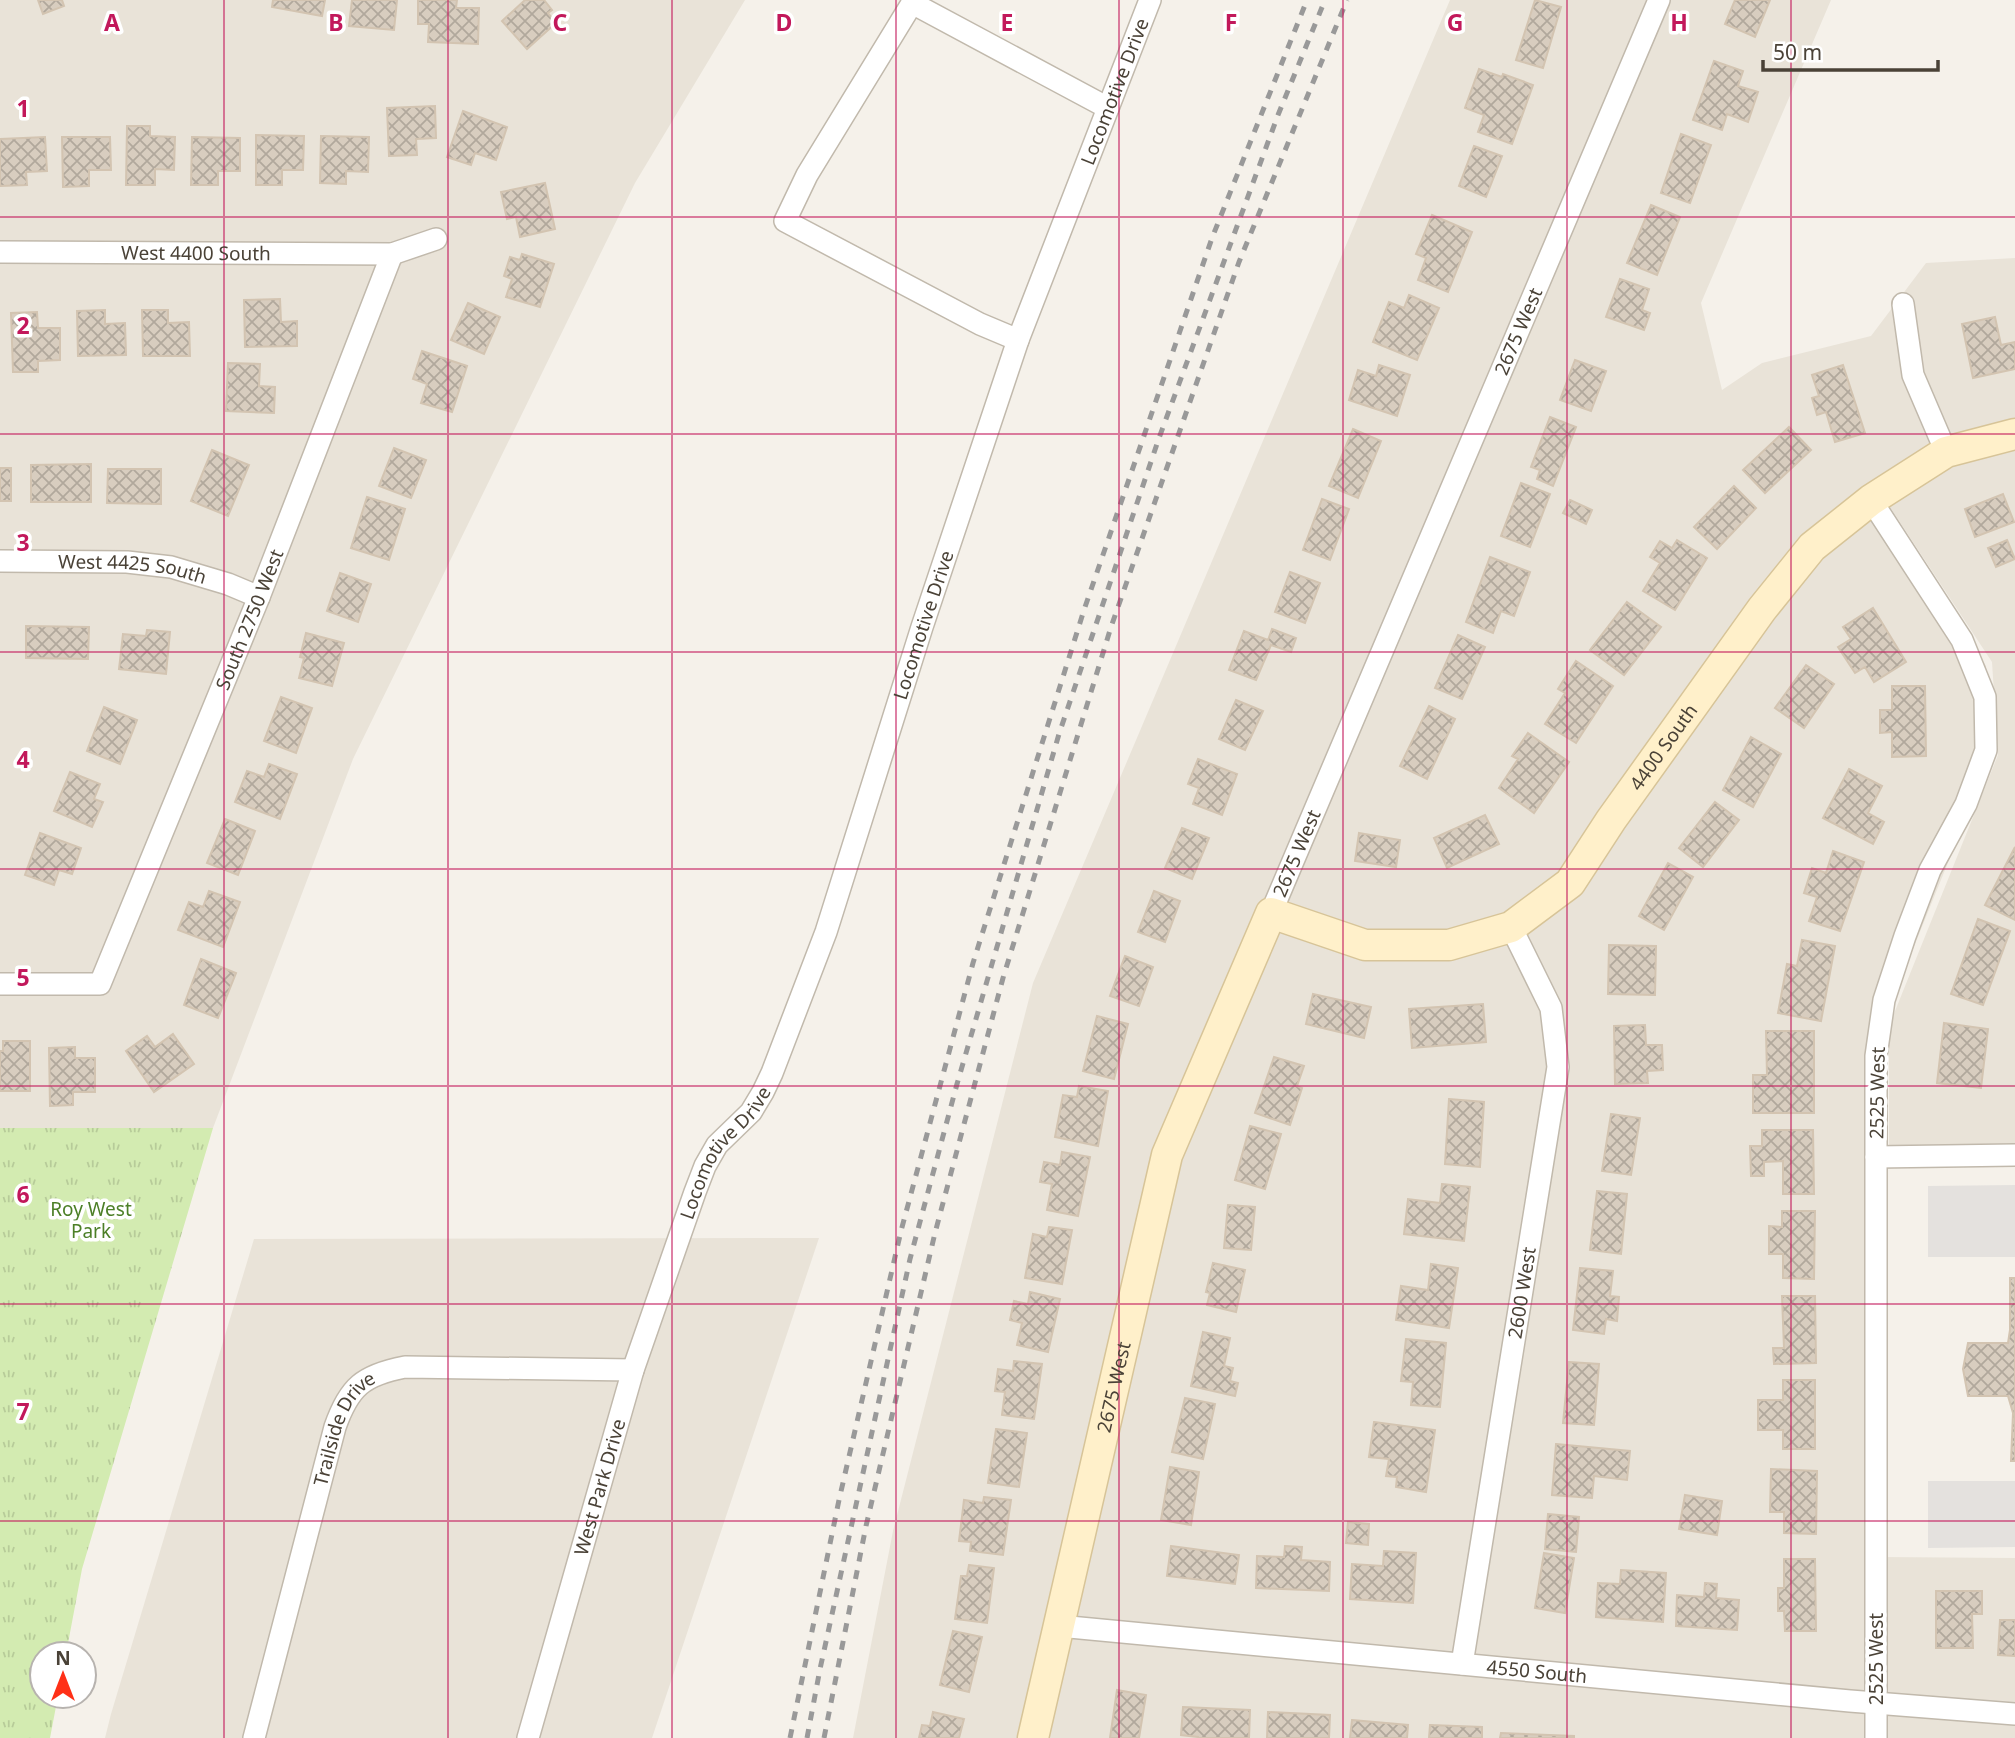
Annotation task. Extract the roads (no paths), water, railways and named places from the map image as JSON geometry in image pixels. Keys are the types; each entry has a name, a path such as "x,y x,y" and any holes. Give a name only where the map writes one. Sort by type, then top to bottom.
{"street":[{"name":"Locomotive Drive","path":"679,1238 705,1166 717,1145 751,1112 763,1092 826,932 922,627 1018,340 1150,0"},
{"name":"2675 West","path":"1033,1738 1167,1156 1659,0"},
{"path":"1018,340 981,324 785,221 807,175 913,1 1108,108"},
{"name":"West 4400 South","path":"0,253 391,254 436,239"},
{"name":"South 2750 West","path":"0,984 100,984 259,597 391,254"},
{"path":"1903,304 1913,375 1945,452"},
{"name":"4400 South","path":"1271,913 1366,945 1449,945 1511,927 1570,883 1611,820 1762,609 1812,547 1871,500 1945,452 2015,434"},
{"name":"2525 West","path":"1871,500 1962,640 1985,697 1986,737 1986,750 1966,804 1930,870 1905,936 1884,1000 1876,1056 1876,1738"},
{"name":"West 4425 South","path":"0,561 127,562 171,567 228,584 259,597"},
{"name":"2600 West","path":"1462,1664 1558,1067 1551,1008 1511,927"},
{"path":"1876,1157 2015,1155"},
{"name":"West Park Drive","path":"528,1738 633,1370 679,1238"},
{"name":"Trailside Drive","path":"254,1738 335,1427 342,1407 359,1384 386,1371 405,1367 633,1370"},
{"name":"4550 South","path":"1059,1626 2015,1714"}],"railway":[{"path":"790,1738 839,1500 901,1231 973,963 1084,610 1212,238 1307,0"},
{"path":"807,1738 910,1259 957,1084 1059,734 1159,438 1278,115 1325,0"},
{"path":"824,1738 866,1526 935,1233 1003,978 1111,627 1239,262 1347,0"}],"park label":[{"name":"Roy West Park","path":"91,1220"}]}
